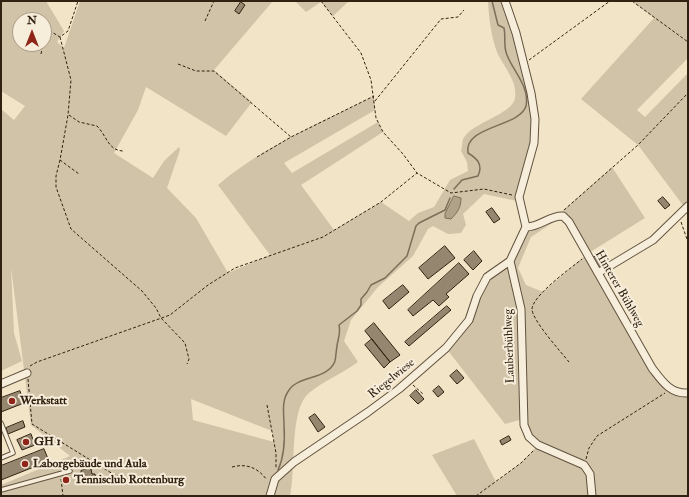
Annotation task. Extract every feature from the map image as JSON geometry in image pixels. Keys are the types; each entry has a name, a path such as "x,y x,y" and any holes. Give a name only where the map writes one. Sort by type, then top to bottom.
{"street":[{"path":"505,1 531,93 535,119 534,143 519,197 526,227 510,261"},
{"path":"598,273 653,240 677,215 688,206"},
{"path":"526,227 533,227 557,216"},
{"name":"Hinterer Bühlweg","path":"557,216 563,216 569,222 652,368 670,390"},
{"name":"Riegelwiese","path":"275,479 294,462 368,412 409,380 456,338 469,320 477,296 487,277 510,261"},
{"name":"Lauberbühlweg","path":"510,261 521,309 524,425 529,437 538,445 584,465"},
{"path":"1,383 27,373"},
{"path":"670,390 688,393"},
{"path":"584,465 590,474 592,496"},
{"path":"271,493 275,479"}],"lane":[{"path":"1,423 13,453 1,458"},
{"path":"1,490 70,471"}],"path":[{"path":"60,37 68,31 78,1"},
{"path":"205,21 214,1"},
{"path":"321,1 361,53 371,80 376,118 383,132 403,154 417,173 451,193 484,189 519,197"},
{"path":"523,64 610,1"},
{"path":"632,1 688,42"},
{"path":"374,101 441,19 458,17 464,10"},
{"path":"52,32 60,37 71,80 68,115 56,176 56,186 71,229 142,291 156,308 161,318 185,342 189,358 187,364"},
{"path":"178,64 196,71 214,71 252,102 286,135 291,137"},
{"path":"557,216 638,146 688,93"},
{"path":"257,157 291,137 374,96"},
{"path":"68,115 72,119 79,122 97,126 111,147 117,151 124,152"},
{"path":"60,160 80,174"},
{"path":"159,478 154,484 149,485 113,474 32,424 27,373 30,366 37,362 170,315 208,285 235,268 323,237 381,202 417,173"},
{"path":"677,215 680,219 688,242"},
{"path":"569,362 536,320 532,310 534,303 543,292 587,254"},
{"path":"409,380 424,395"},
{"path":"584,465 589,448 597,436 670,390"},
{"path":"267,405 276,453 275,479"},
{"path":"476,496 521,463 538,445"},
{"path":"232,467 246,465 263,474 271,493"},
{"path":"60,474 63,496"}],"shaded area":[{"path":"1,1 46,1 64,31 57,42 64,48 80,1 273,1 214,70 252,102 226,136 146,87 138,110 114,153 153,178 164,161 179,147 180,150 167,188 196,218 228,273 270,255 218,185 254,158 313,125 374,96 375,110 284,163 292,173 378,122 383,132 301,185 334,230 381,202 409,221 418,213 434,207 450,180 468,171 467,162 461,151 463,139 474,128 507,109 515,98 512,80 497,52 493,40 488,1 504,1 526,71 533,108 534,126 532,142 517,201 484,194 463,214 466,225 461,233 448,234 433,226 428,229 413,256 378,287 351,320 344,341 358,362 314,389 303,401 298,412 296,426 290,496 1,496 1,485 70,456 31,425 11,267 14,333 22,361 1,371 1,109 14,120 25,106 1,91","holes":["191,399 272,431 274,442 193,420"]},
{"path":"295,1 349,1 333,16 321,2 306,12"},
{"path":"632,1 688,1 688,58 637,110 645,117 688,73 688,206 685,208 638,145 581,99 654,18"},
{"path":"612,167 645,218 587,254 652,368 670,390 688,393 688,496 457,496 432,455 474,439 496,482 521,463 538,445 529,437 523,419 505,424 446,348 456,338 487,277 510,261 523,231 557,216","holes":["563,216 587,254 543,292 526,285 518,268 531,237"]},
{"path":"454,196 461,198 460,207 451,219 445,218 445,214"}],"building":[{"path":"241,2 245,5 239,14 235,11"},
{"path":"663,197 670,205 665,209 658,201"},
{"path":"492,208 500,219 494,223 486,212"},
{"path":"445,246 455,258 428,279 419,268"},
{"path":"474,251 482,261 473,270 464,260"},
{"path":"597,256 603,265 599,268 592,258"},
{"path":"459,263 469,274 446,294 449,297 439,306 433,300 413,316 408,310"},
{"path":"403,285 409,292 389,309 383,301"},
{"path":"447,306 451,310 409,346 405,342"},
{"path":"374,323 400,355 390,362 365,331"},
{"path":"372,339 390,362 384,368 365,345"},
{"path":"457,370 464,378 457,384 450,376"},
{"path":"439,386 444,392 438,397 433,391"},
{"path":"416,390 424,399 418,404 410,396"},
{"name":"Werkstatt","path":"20,391 24,403 1,412 1,398"},
{"path":"315,414 325,427 318,432 309,418"},
{"path":"23,421 25,427 8,434 6,428"},
{"name":"GH 1","path":"31,434 35,445 22,450 17,440"},
{"path":"509,436 511,440 502,445 500,441"},
{"name":"Laborgebäude und Aula","path":"44,449 49,461 1,480 1,466"},
{"path":"88,468 91,469 92,474 95,474 96,479 92,480 93,482 83,484 81,471"}],"waterway":[{"path":"454,189 462,180 478,176 480,165 477,160 468,153 469,144 474,137 514,118 522,113 526,106 526,92 507,55 505,48 504,28 498,25 492,1"},
{"path":"278,470 282,460 284,448 283,412 286,394 294,385 320,375 331,367 335,361 340,333 339,325 357,311 361,305 361,299 371,285 385,278 407,256 416,226 445,210 450,198"}],"place":[{"name":"Werkstatt","path":"12,401"},
{"name":"GH 1","path":"26,442"},
{"name":"Laborgebäude und Aula","path":"25,464"},
{"name":"Tennisclub Rottenburg","path":"66,480"}]}
